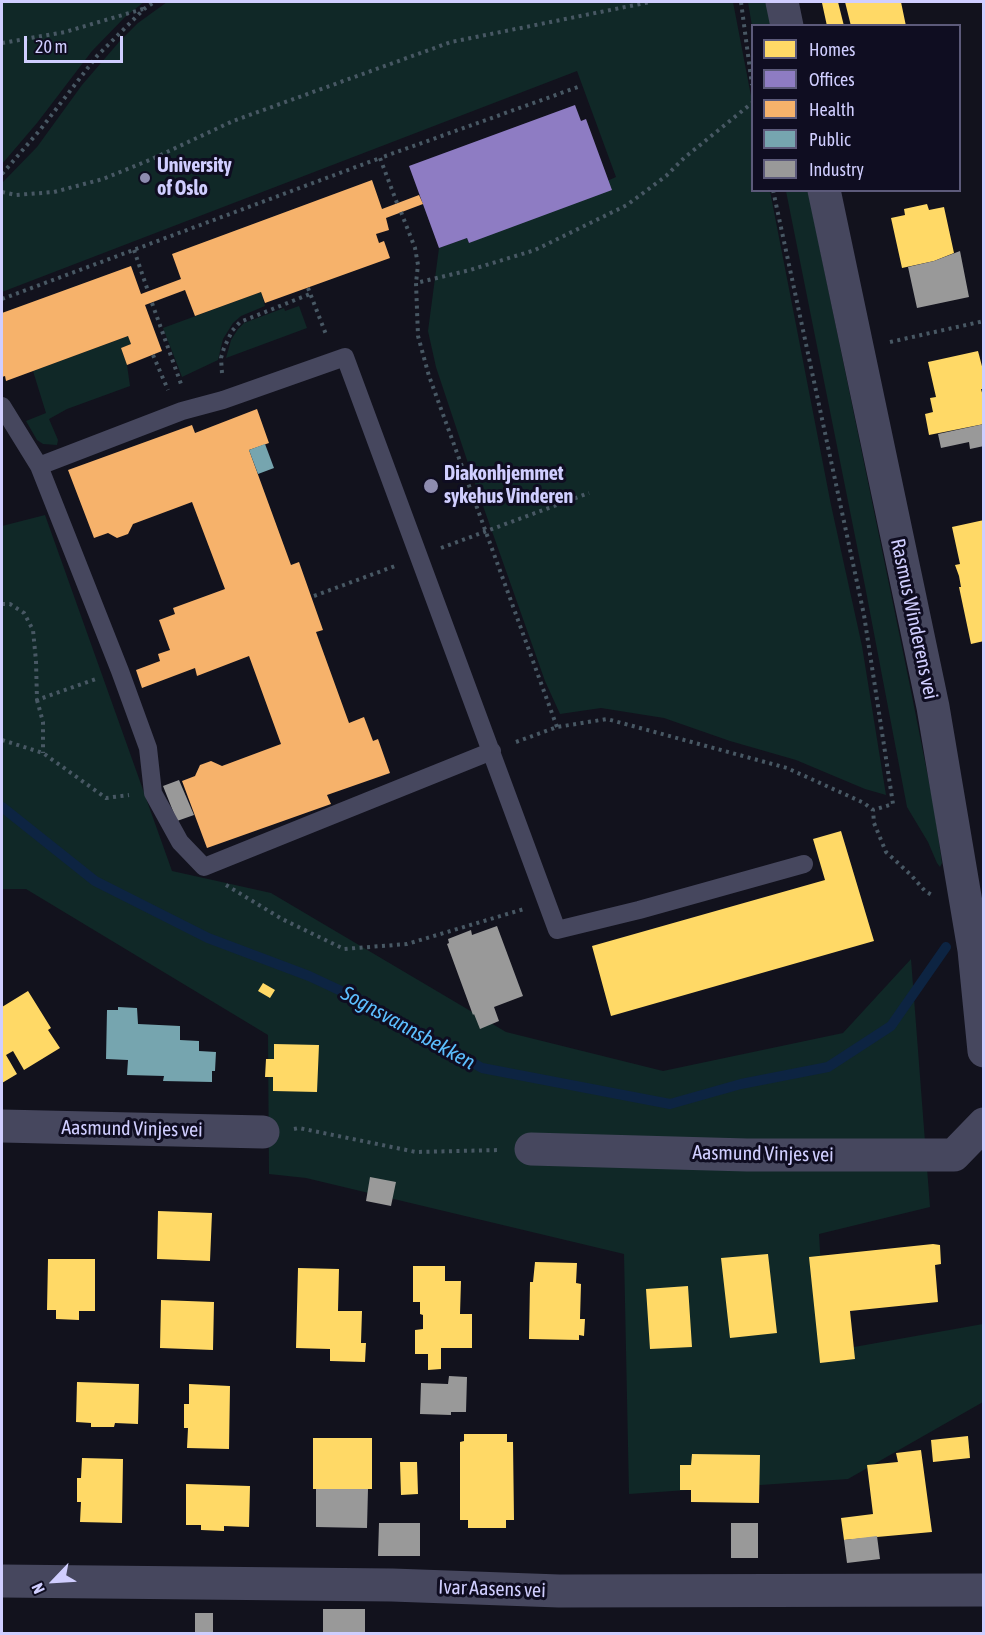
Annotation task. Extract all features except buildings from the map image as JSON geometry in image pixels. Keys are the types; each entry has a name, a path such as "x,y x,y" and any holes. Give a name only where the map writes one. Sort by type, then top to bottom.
{"street":[{"path":"782,2 787,24"},
{"name":"Rasmus Winderens vei","path":"824,192 933,707 974,950 984,1051"},
{"name":"Aasmund Vinjes vei","path":"531,1149 747,1155 954,1155 984,1124"},
{"name":"Aasmund Vinjes vei","path":"2,1126 263,1132"},
{"name":"Ivar Aasens vei","path":"2,1581 392,1585 560,1591 984,1590"}],"lane":[{"path":"39,466 182,411 223,400 345,357 557,930 639,910 804,864"},
{"path":"2,406 39,466 120,671 148,748 153,793 180,842 204,867 492,751"}],"path":[{"path":"2,174 40,130 97,56 154,2"},
{"path":"2,192 16,195 54,192 104,179 233,121 451,42 650,2"},
{"path":"741,2 751,71"},
{"path":"2,43 65,32 144,9"},
{"path":"2,299 578,87"},
{"path":"416,283 471,270 535,250 627,205 666,176 684,158 751,105"},
{"path":"380,158 397,203"},
{"path":"773,192 864,615 892,804 873,810"},
{"path":"401,212 415,248 418,265 416,283 418,336 429,376 557,727"},
{"path":"134,250 148,291"},
{"path":"308,288 321,322"},
{"path":"223,400 221,358 232,331 240,322 249,317 310,294"},
{"path":"152,303 176,371"},
{"path":"858,348 984,321"},
{"path":"153,355 170,395"},
{"path":"314,596 589,493"},
{"path":"2,604 10,604 24,613 33,630 37,700 44,722 43,753"},
{"path":"37,700 120,671"},
{"path":"492,751 557,727 607,719 787,768 864,803 873,810 874,823 886,852 911,874 925,891 934,896"},
{"path":"2,740 43,753 106,798 153,793"},
{"path":"204,867 231,889 282,919 344,949 407,944 548,902"},
{"path":"263,1132 299,1128 416,1152 531,1149"}],"green space":[{"path":"2,2 144,2 125,17 92,51 37,123 2,164"},
{"path":"167,2 733,2 751,96 751,192 770,192 831,505 862,646 886,795 865,789 796,760 730,741 664,718 601,708 560,714 545,681 471,472 436,367 428,331 439,248 467,238 469,243 616,177 577,71 2,292 2,183 37,147 82,85 138,23"},
{"path":"748,2 767,2 773,24 752,24"},
{"path":"786,192 808,192 934,807 942,863 940,867 907,807"},
{"path":"261,292 265,306 241,316 233,323 223,339 218,360 182,377 163,328"},
{"path":"299,306 307,328 226,358 231,340 244,323 284,308 285,311"},
{"path":"128,336 131,344 121,348 127,365 130,386 67,409 49,419 58,440 57,445 43,444 37,440 26,421 46,413 33,371"},
{"path":"45,515 172,871 271,893 506,1032 663,1071 843,1033 911,959 930,1207 819,1234 826,1352 983,1324 983,1402 848,1479 629,1494 624,1254 306,1178 269,1174 268,1035 26,889 2,889 2,526"}],"waterway":[{"name":"Sognsvannsbekken","path":"2,807 95,881 208,938 309,976 367,1003 482,1068 670,1104 741,1084 828,1067 891,1026 946,947"}],"place":[{"name":"University of Oslo","path":"145,178"},
{"name":"Diakonhjemmet sykehus Vinderen","path":"431,486"}]}
